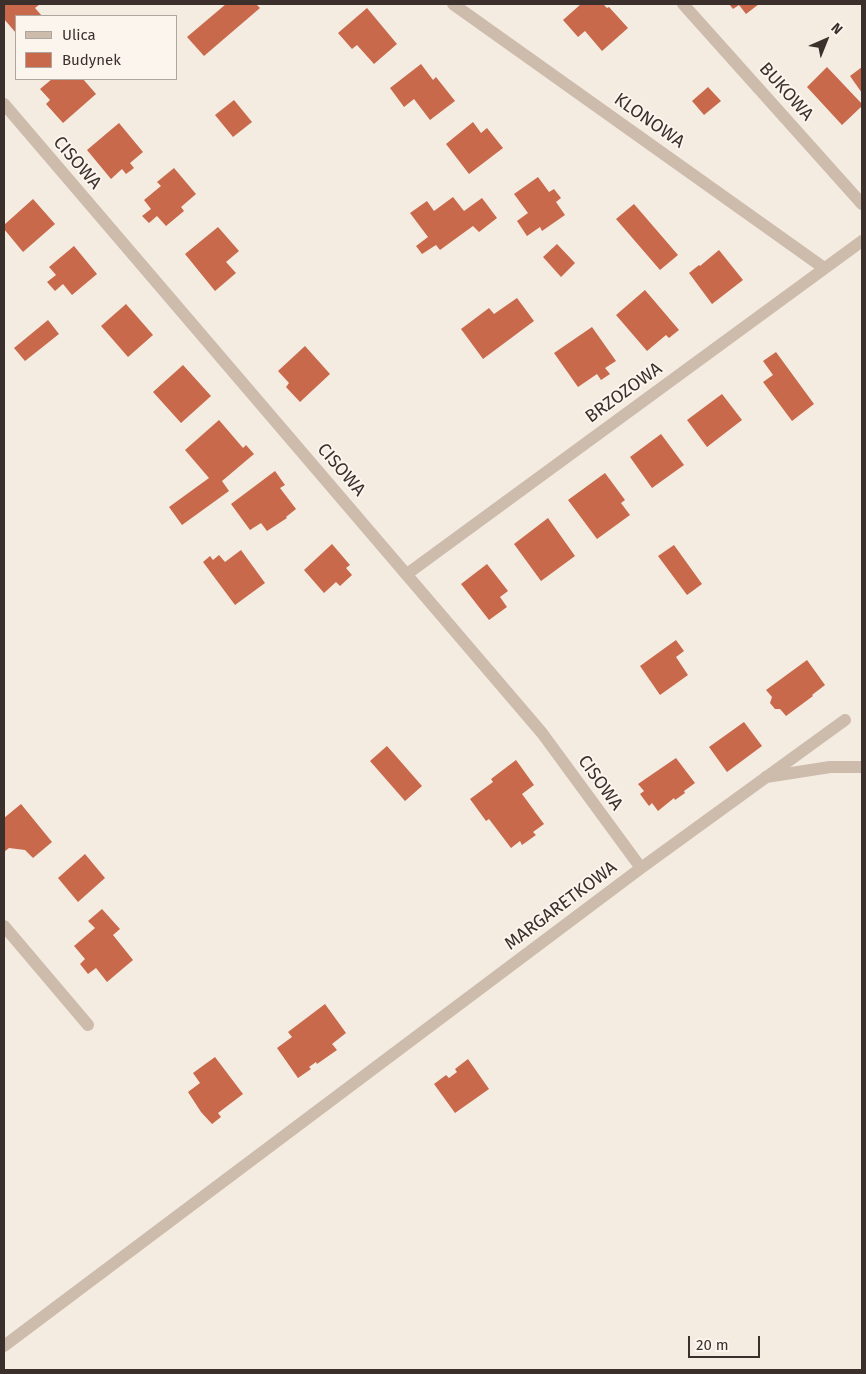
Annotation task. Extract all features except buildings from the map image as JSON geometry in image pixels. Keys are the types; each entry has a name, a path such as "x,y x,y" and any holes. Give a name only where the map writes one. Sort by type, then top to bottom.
{"street":[{"name":"KLONOWA","path":"453,4 824,268"},
{"name":"BUKOWA","path":"683,4 862,204"},
{"name":"CISOWA","path":"4,104 542,732 641,868"},
{"name":"BRZOZOWA","path":"407,574 862,241"},
{"name":"MARGARETKOWA","path":"4,1346 641,868 845,720"},
{"path":"766,777 830,767 862,767"},
{"path":"4,926 88,1025"}]}
